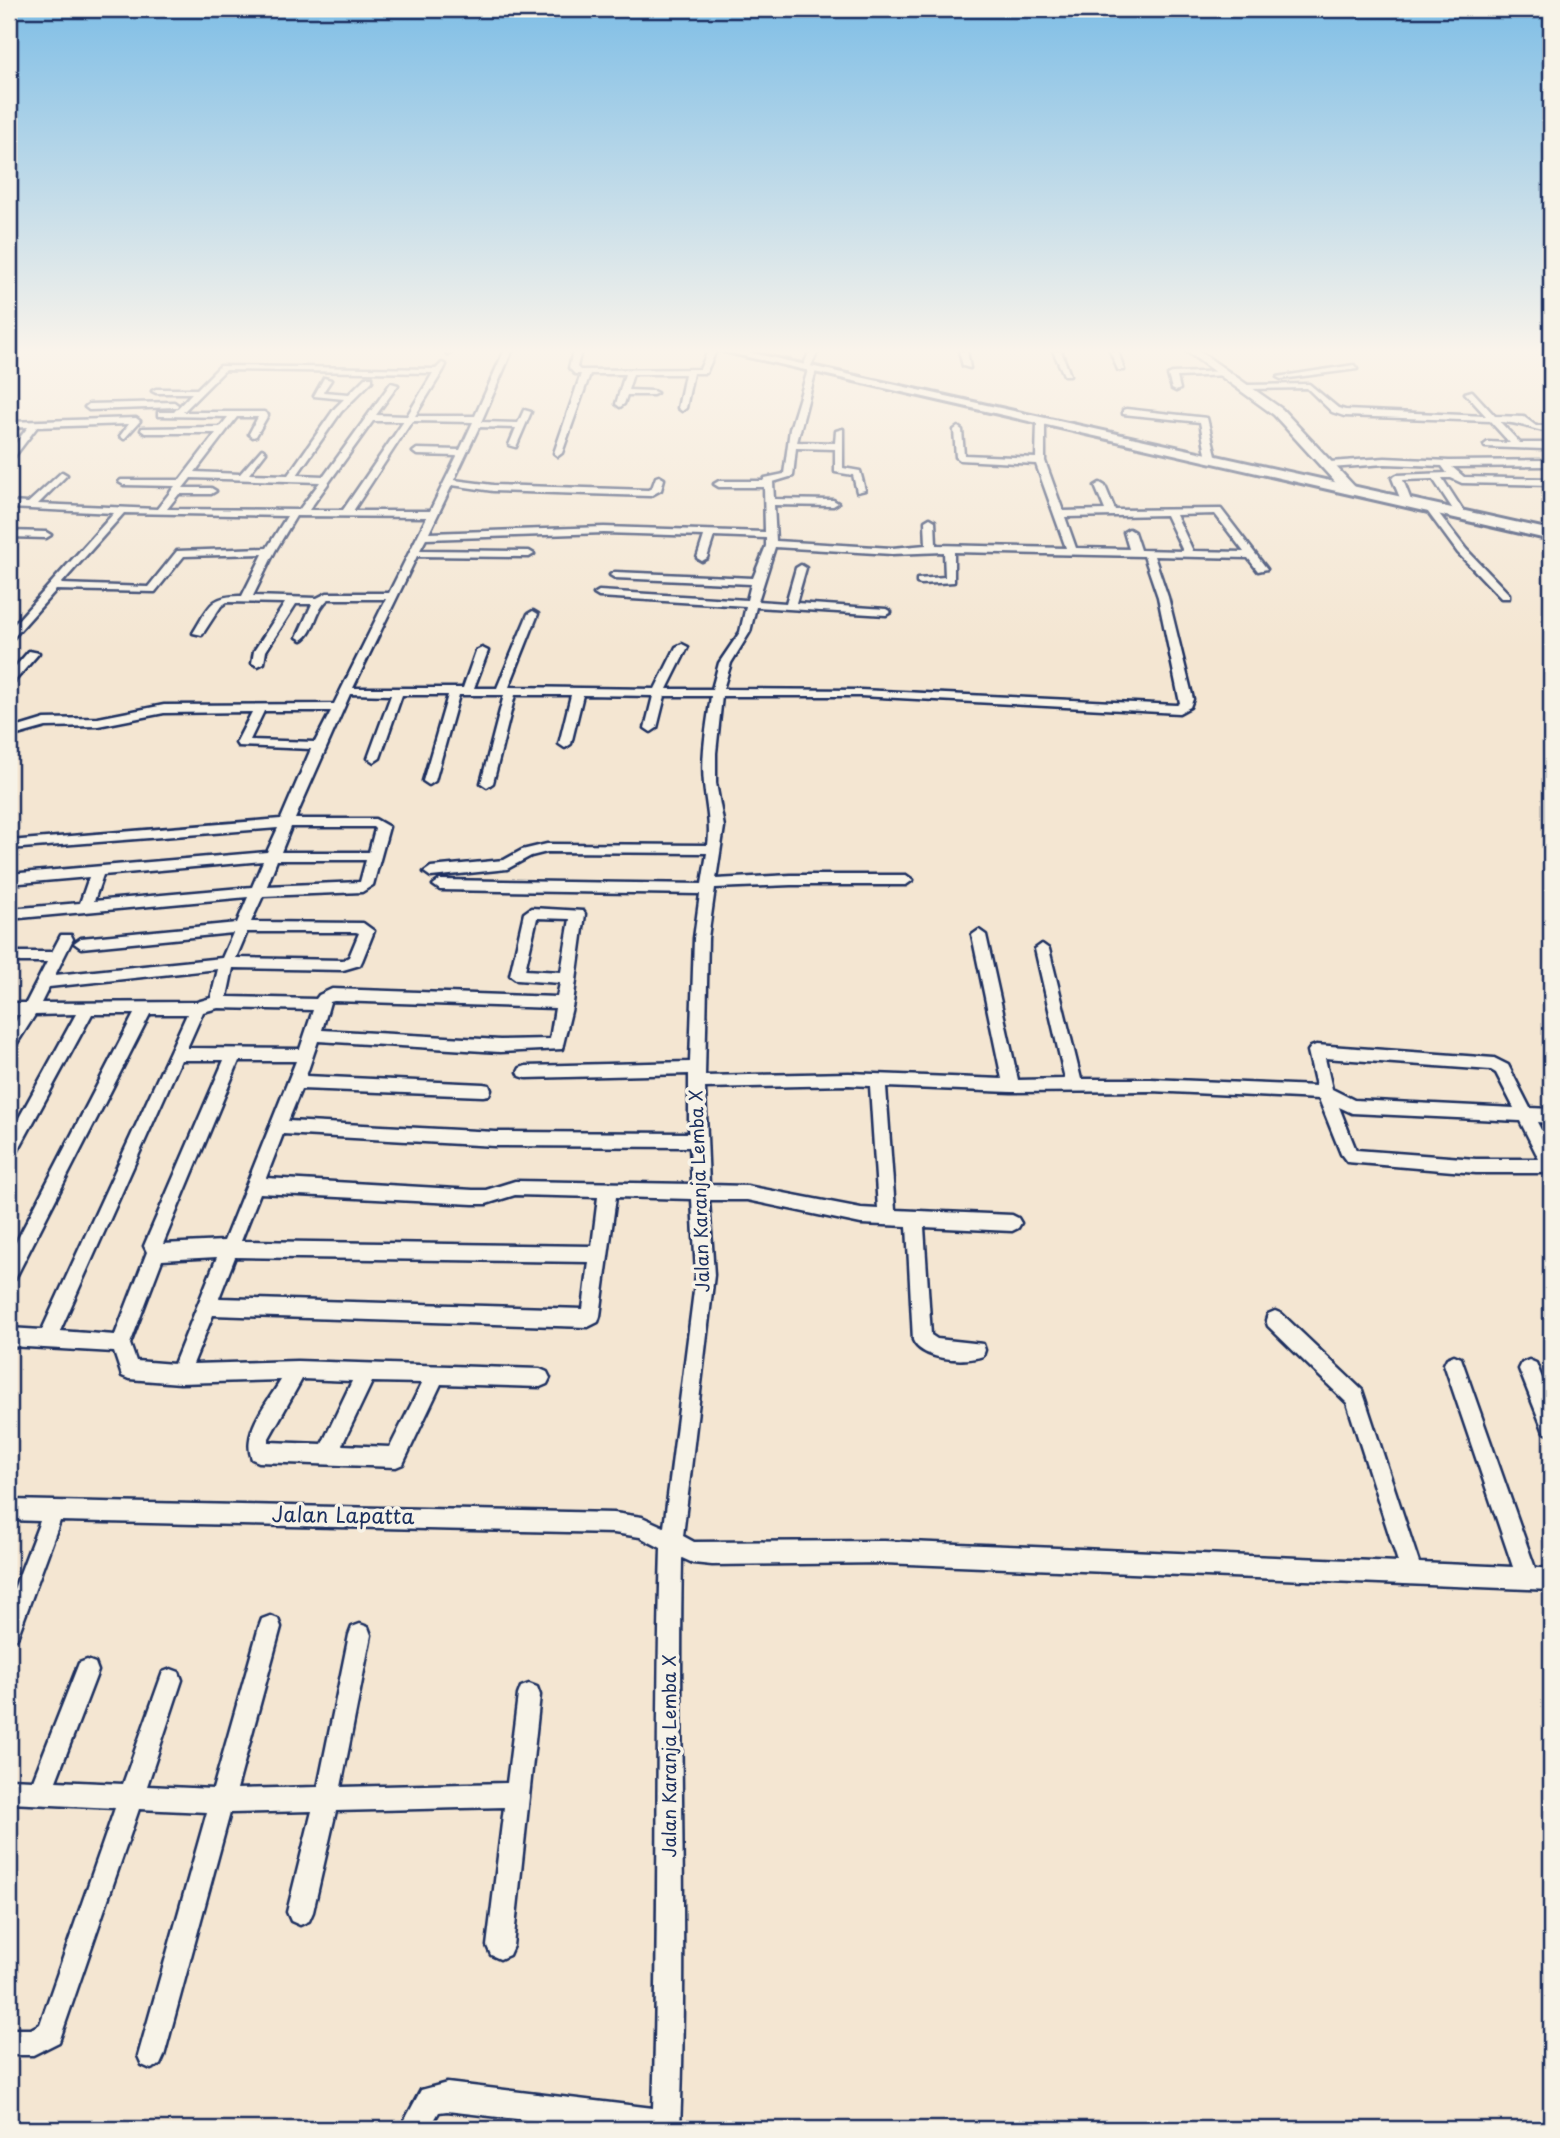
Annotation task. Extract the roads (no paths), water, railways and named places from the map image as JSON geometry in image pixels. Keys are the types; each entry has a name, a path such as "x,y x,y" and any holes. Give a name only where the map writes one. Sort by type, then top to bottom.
{"main road":[{"path":"1175,451 1551,535"},
{"path":"1316,451 1350,489"},
{"path":"1321,483 1339,476"}],"street":[{"path":"160,512 207,451"},
{"path":"291,477 310,451"},
{"path":"247,597 270,551 347,451"},
{"path":"346,513 390,451"},
{"path":"768,493 770,479 788,476 790,451"},
{"path":"839,451 838,470 857,473 860,490"},
{"path":"960,451 960,457 1040,461"},
{"path":"1040,451 1040,461 1072,551"},
{"path":"1210,451 1212,459"},
{"path":"1455,451 1464,463"},
{"path":"1526,451 1551,480"},
{"path":"243,476 262,452"},
{"path":"417,452 463,453"},
{"path":"218,1002 227,963 319,746 447,482 452,466 463,453"},
{"path":"1330,465 1385,461 1551,463"},
{"path":"1446,463 1453,475 1464,481 1551,480"},
{"path":"9,519 62,475"},
{"path":"1407,503 1397,478 1453,475"},
{"path":"124,482 181,483 243,476 328,479"},
{"path":"1436,476 1461,515"},
{"path":"447,482 493,488 650,493 656,490 659,479"},
{"path":"181,483 211,491"},
{"path":"719,484 833,503"},
{"path":"1100,486 1111,512"},
{"path":"486,502 493,488"},
{"name":"Jalan Karanja Lemba X","path":"666,2126 670,1999 668,1678 672,1544 705,1275 697,1075 701,938 715,849 716,812 709,776 717,691 729,654 745,632 770,540 768,493"},
{"path":"9,505 160,512 430,514"},
{"path":"1430,508 1462,551 1505,596"},
{"path":"9,636 122,510"},
{"path":"1169,511 1188,551"},
{"path":"1060,514 1222,512 1262,569"},
{"path":"930,521 931,548"},
{"path":"421,536 604,530 710,533 892,551 931,548 1188,551 1216,555 1253,555"},
{"path":"345,691 660,690 938,695 1183,707 1187,699 1163,597 1129,532"},
{"path":"702,558 710,533"},
{"path":"9,534 46,535"},
{"path":"921,581 950,580 949,549"},
{"path":"51,587 151,590 181,553 270,551"},
{"path":"412,552 529,554"},
{"path":"790,606 801,568"},
{"path":"615,575 757,581"},
{"path":"599,594 886,612"},
{"path":"198,633 221,600 247,597 319,601 327,596 391,596"},
{"path":"258,663 260,651 292,601"},
{"path":"302,637 319,601"},
{"path":"487,782 507,689 533,614"},
{"path":"651,728 660,690 682,647"},
{"path":"429,781 461,689 482,651"},
{"path":"9,681 33,653"},
{"path":"9,665 22,665"},
{"path":"374,758 398,690"},
{"path":"565,744 578,691"},
{"path":"9,733 45,723 98,722 164,709 338,707"},
{"path":"259,709 241,739 242,743 319,746"},
{"path":"9,845 287,823 380,824 382,827 366,885 362,887 258,891 9,914"},
{"path":"431,872 507,864 527,853 547,848 715,849"},
{"path":"9,879 272,856 375,856"},
{"path":"85,907 97,872"},
{"path":"440,885 708,886 790,880 906,880"},
{"path":"313,1035 551,1047 558,1043 569,978 578,914 531,913 517,975 569,978"},
{"path":"9,1044 31,1009 57,957 74,941 243,927 366,930 355,961 336,965 227,963 45,982"},
{"path":"979,934 1011,1086"},
{"path":"1042,949 1074,1084"},
{"path":"9,957 57,957"},
{"path":"180,1374 306,1055 336,965"},
{"path":"9,1009 197,1008 218,1002 322,1002 332,995 565,1003"},
{"path":"47,1339 197,1008"},
{"path":"9,1151 87,1009"},
{"path":"9,1273 145,1009"},
{"path":"1319,1050 1494,1064 1502,1069 1529,1116 1551,1166 1476,1166 1353,1157 1349,1154 1325,1093 1315,1052 1319,1050"},
{"path":"177,1054 306,1055"},
{"path":"234,1055 153,1246 156,1252 121,1344 129,1370 180,1374 297,1370 540,1378"},
{"path":"526,1072 878,1080 1011,1086 1074,1084 1325,1093 1352,1106 1551,1116"},
{"path":"878,1080 887,1218"},
{"path":"294,1082 483,1090"},
{"path":"277,1127 495,1139 698,1140"},
{"path":"254,1185 473,1197 486,1197 515,1188 701,1191 774,1196 836,1211 887,1218 1012,1223"},
{"path":"206,1306 584,1318 591,1316 608,1190"},
{"path":"915,1220 922,1340 934,1348 976,1350"},
{"path":"156,1252 229,1249 600,1254"},
{"path":"1275,1320 1355,1397 1412,1573"},
{"path":"9,1337 121,1344"},
{"path":"1454,1364 1528,1578"},
{"path":"1529,1368 1551,1425"},
{"path":"297,1370 259,1436 258,1450 262,1454 397,1457 435,1376"},
{"path":"327,1456 366,1373"},
{"name":"Jalan Lapatta","path":"9,1510 614,1523 653,1530 672,1544 693,1552 712,1554 884,1552 1551,1579"},
{"path":"9,1630 54,1510"},
{"path":"151,2056 270,1627"},
{"path":"300,1912 327,1799 360,1635"},
{"path":"40,1793 87,1671"},
{"path":"9,2042 33,2042 50,2034 171,1680"},
{"path":"500,1946 529,1695"},
{"path":"9,1791 221,1801 518,1796"},
{"path":"414,2129 431,2101 447,2097 666,2126"}]}
